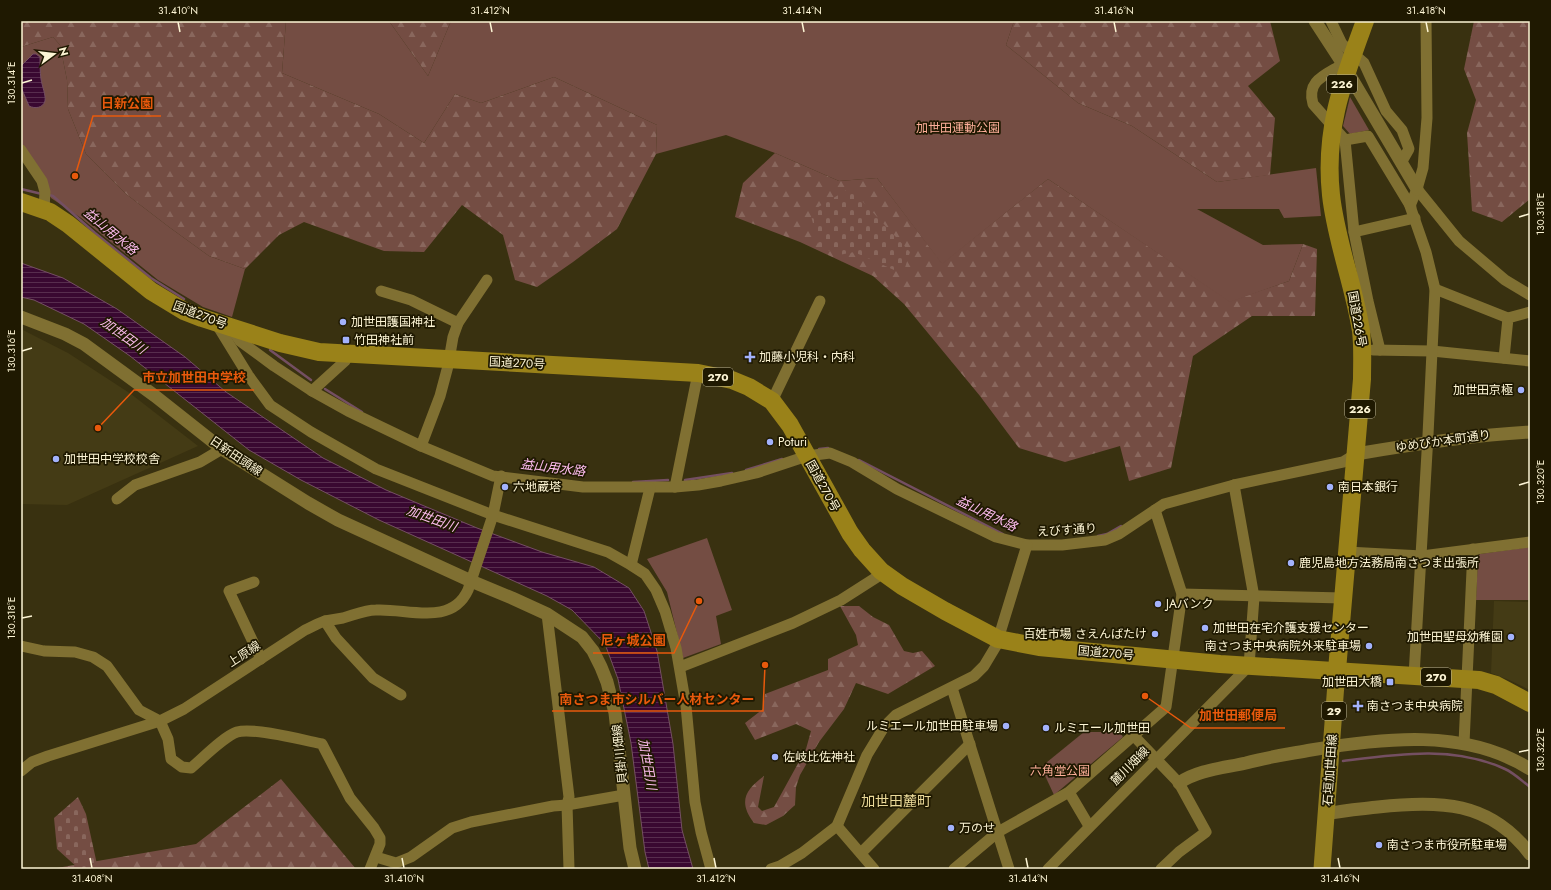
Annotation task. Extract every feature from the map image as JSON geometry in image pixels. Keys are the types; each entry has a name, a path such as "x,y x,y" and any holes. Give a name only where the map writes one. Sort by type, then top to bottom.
{"highway":[{"name":"国道226号","path":"1337,670 1362,379 1372,349 1361,330 1338,230 1331,196 1330,150 1334,120 1342,86 1364,21"},
{"name":"国道270号","path":"21,202 45,201 68,224 151,291 184,311 280,343 319,352 698,373 732,380 772,402 790,425 850,533 862,550 881,571 902,586 945,611 998,639 1039,647 1249,666 1337,670 1468,679 1496,685 1530,703"}],"main road":[{"name":"石垣加世田線","path":"1322,869 1337,670"}],"street":[{"path":"1314,21 1342,64 1417,189 1459,241 1505,280 1530,295"},
{"path":"1330,21 1342,44 1364,63 1386,111 1402,130 1409,149 1401,163"},
{"path":"1411,207 1423,168 1427,118 1426,21"},
{"path":"1342,64 1315,82 1311,88 1311,96 1313,104 1345,140 1354,232 1368,301 1372,349 1432,351 1530,361"},
{"path":"1345,140 1368,136 1411,207 1430,267 1435,289 1422,556 1414,676"},
{"path":"21,150 42,181 45,201"},
{"path":"1354,232 1415,218"},
{"path":"421,446 440,396 448,366 453,337 458,323 487,280"},
{"path":"1435,289 1508,318 1529,311"},
{"path":"381,291 411,300 458,323"},
{"path":"772,402 820,301"},
{"name":"日新田頭線","path":"21,317 65,334 84,344 155,396 222,449 308,503 338,520 469,578"},
{"path":"1504,358 1508,318"},
{"path":"223,324 248,375 270,405 311,432 376,468 492,518 608,552 645,574 656,590 665,611 676,648 686,706 695,802 711,869"},
{"name":"えびす通り","path":"223,324 240,341 312,391 348,411 421,446 493,476 583,487 675,488 721,481 756,473 807,456 830,453 852,462 897,488 996,536 1027,545 1062,545 1105,540 1119,534 1164,504 1234,485 1343,462 1356,454"},
{"path":"312,391 345,361 349,354"},
{"path":"675,488 698,373"},
{"name":"ゆめぴか本町通り","path":"1356,454 1428,442 1530,432"},
{"path":"117,499 135,485 200,462 222,449"},
{"name":"上原線","path":"21,771 32,762 48,756 160,721 184,709 305,630 324,621 377,609 422,614 442,612 455,606 464,599 469,578 492,518 502,476"},
{"path":"1234,485 1254,596 1249,666"},
{"path":"631,565 650,488"},
{"path":"954,869 998,832 1068,792 1166,707 1182,594 1155,510"},
{"path":"1347,552 1422,556 1530,542"},
{"path":"778,868 802,853 837,826 867,755 884,727 896,715 974,676 984,666 992,655 998,639 1027,545"},
{"path":"1464,743 1473,550"},
{"path":"680,667 793,623 841,600 877,577 881,571"},
{"name":"貝掛川畑線","path":"469,578 547,614 582,637 593,651 607,682 615,713 630,848 635,869"},
{"path":"254,582 229,590 261,659"},
{"path":"1182,594 1343,598"},
{"path":"547,614 569,797 567,805 569,869"},
{"path":"324,621 341,643 373,678 401,695"},
{"path":"21,646 44,651 75,652 93,657 107,666 139,710 160,721 168,739 171,759 178,765 186,768 194,765 230,736 244,731 271,734 322,744 350,798 380,838 380,844 376,857 370,869"},
{"name":"麓川畑線","path":"1048,869 1249,666"},
{"path":"952,688 1009,869"},
{"path":"1133,736 1179,783 1206,832 1179,852 1161,869"},
{"path":"1179,783 1195,775 1261,759 1379,742 1422,739 1464,743 1499,752 1530,769"},
{"path":"861,853 970,744"},
{"path":"1068,792 1089,826"},
{"path":"376,857 396,863 411,857 452,828 471,822 554,806 624,795"},
{"path":"1327,810 1419,803 1461,807 1475,811 1501,826 1530,854"},
{"path":"837,826 874,869"}],"shaded area":[{"path":"21,329 68,353 131,394 198,446 67,505 21,504"},
{"name":"加世田聖母幼稚園","path":"1494,601 1530,602 1530,690 1491,673"}],"green space":[{"path":"21,21 286,21 282,73 379,114 424,143 455,94 481,103 554,77 657,125 656,154 617,229 537,287 515,280 503,235 462,205 424,252 384,251 304,222 279,235 245,269 209,256 126,194 86,154 68,109 67,80 60,45 53,37 21,47"},
{"name":"加世田運動公園","path":"286,21 389,21 428,76 451,21 1014,21 1006,45 1078,103 1132,126 1217,182 1316,168 1321,216 1284,218 1279,209 1197,209 1263,245 1303,244 1289,281 1230,302 1048,179 942,264 877,178 839,181 775,153 726,135 656,154 657,125 554,77 481,103 455,94 424,143 379,114 282,73"},
{"path":"389,21 451,21 428,76"},
{"path":"1014,21 1270,21 1280,61 1248,86 1275,118 1270,175 1217,182 1132,126 1078,103 1006,45"},
{"path":"1474,21 1528,21 1530,29 1530,199 1502,222 1472,211 1467,133 1476,100 1464,69"},
{"path":"53,37 60,45 67,80 68,109 86,154 126,194 209,256 245,269 232,317 203,307 158,280 81,218 51,198 48,189 21,145 21,47"},
{"path":"1350,97 1369,130 1350,134 1343,126"},
{"path":"775,153 839,181 877,178 942,263 1048,179 1230,301 1289,281 1303,244 1317,249 1315,316 1252,316 1193,356 1171,468 1129,481 1120,446 1065,462 1019,448 980,396 904,304 873,276 800,242 735,217 743,183"},
{"path":"850,188 910,252 903,274 854,252 839,255 819,246 810,212"},
{"path":"707,538 732,610 716,616 721,644 683,658 667,592 647,559"},
{"path":"1530,547 1530,600 1476,600 1478,557 1480,554"},
{"path":"840,606 859,606 873,617 889,625 904,651 913,653 922,651 935,666 888,694 856,683 844,709 819,742 800,775 796,787 795,805 783,816 766,825 754,823 746,809 745,803 748,791 764,776 758,807 762,811 774,807 806,749 811,731 796,724 755,740 745,723 763,709 765,694 828,670 828,659 858,645 856,635"},
{"name":"六角堂公園","path":"1084,732 1120,732 1123,737 1054,795 1041,767"},
{"path":"281,779 356,869 51,869 196,844"},
{"path":"78,797 86,814 98,869 79,869 57,849 54,818"}],"water":[{"path":"33,54 40,57 40,71 45,99 41,106 36,108 29,106 21,87 21,66"},
{"name":"加世田川","path":"21,263 63,278 117,309 185,357 226,392 323,458 386,490 477,528 542,552 594,567 629,588 644,611 657,651 673,744 682,830 693,869 649,869 645,852 631,743 618,679 605,644 572,610 547,596 379,520 301,480 249,450 130,356 84,324 34,300 21,297"}],"waterway":[{"name":"益山用水路","path":"21,189 42,194"},
{"name":"益山用水路","path":"49,195 53,196 95,233 151,278 184,299"},
{"name":"益山用水路","path":"270,350 311,380"},
{"name":"益山用水路","path":"325,389 362,412"},
{"name":"益山用水路","path":"819,449 828,448"},
{"name":"益山用水路","path":"746,470 782,459"},
{"name":"益山用水路","path":"859,460 1003,534"},
{"name":"益山用水路","path":"685,480 732,473"},
{"name":"益山用水路","path":"633,482 668,480"},
{"name":"益山用水路","path":"1098,536 1107,534 1121,526"},
{"path":"1343,761 1405,754 1446,754 1486,761 1505,769 1530,787"}],"place":[{"name":"日新公園","path":"75,176"},
{"name":"加世田護国神社","path":"343,322"},
{"name":"竹田神社前","path":"346,340"},
{"name":"加藤小児科・内科","path":"750,357"},
{"name":"加世田京極","path":"1521,390"},
{"name":"市立加世田中学校","path":"98,428"},
{"name":"Poturi","path":"770,442"},
{"name":"加世田中学校校舎","path":"56,459"},
{"name":"六地蔵塔","path":"505,487"},
{"name":"南日本銀行","path":"1330,487"},
{"name":"鹿児島地方法務局南さつま出張所","path":"1291,563"},
{"name":"尼ヶ城公園","path":"699,601"},
{"name":"JAバンク","path":"1158,604"},
{"name":"加世田在宅介護支援センター","path":"1205,628"},
{"name":"百姓市場 さえんばたけ","path":"1155,634"},
{"name":"加世田聖母幼稚園","path":"1511,637"},
{"name":"南さつま中央病院外来駐車場","path":"1369,646"},
{"name":"南さつま市シルバー人材センター","path":"765,665"},
{"name":"加世田大橋","path":"1390,682"},
{"name":"加世田郵便局","path":"1145,696"},
{"name":"南さつま中央病院","path":"1358,706"},
{"name":"ルミエール加世田駐車場","path":"1006,726"},
{"name":"ルミエール加世田","path":"1046,728"},
{"name":"佐岐比佐神社","path":"775,757"},
{"name":"万のせ","path":"951,828"},
{"name":"南さつま市役所駐車場","path":"1379,845"}],"district":[{"name":"加世田麓町","path":"896,801"}]}
